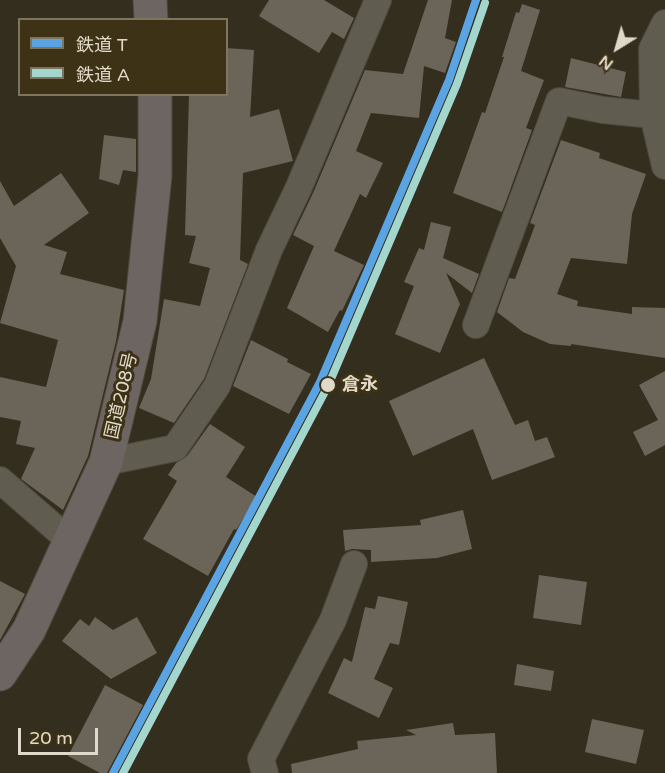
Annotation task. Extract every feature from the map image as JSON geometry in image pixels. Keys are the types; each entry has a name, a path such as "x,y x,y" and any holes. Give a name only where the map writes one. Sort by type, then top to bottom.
{"highway":[{"path":"150,0 151,18"},
{"name":"国道208号","path":"0,674 29,630 106,462 140,321 155,176 155,96"}],"street":[{"path":"106,462 175,448 217,386 269,250 299,187 378,0"},
{"path":"665,23 652,49 653,115 665,166"},
{"path":"476,325 559,101 603,110 653,115"},
{"path":"0,480 69,540"},
{"path":"265,773 261,759 333,620 354,564"}],"building":[{"path":"269,0 324,0 354,18 344,39 332,32 319,53 259,16"},
{"path":"428,0 452,0 445,38 456,42 445,73 424,66 419,118 371,113 356,151 383,163 366,198 360,194 334,251 364,265 342,311 340,310 328,332 287,308 314,246 293,235 365,70 403,74"},
{"path":"522,4 540,10 521,71 544,80 526,128 532,130 502,212 453,193 482,112 485,113 516,12 519,13"},
{"path":"228,48 254,50 250,117 279,109 293,161 243,173 240,260 248,264 204,379 174,423 139,408 151,379 164,299 200,306 210,268 189,263 196,236 185,235 189,96 228,96"},
{"path":"571,58 626,72 621,97 565,87"},
{"path":"104,135 136,139 136,172 123,170 119,185 99,179"},
{"path":"561,140 600,153 599,158 646,174 632,214 627,264 571,258 557,294 578,301 577,306 632,314 632,307 665,308 665,358 571,344 571,346 550,344 523,332 497,312 509,278 515,279 535,225 530,223"},
{"path":"61,173 89,213 44,245 67,252 60,274 124,290 116,341 88,456 63,510 21,479 35,448 16,444 21,421 0,417 0,377 46,387 58,340 0,323 16,266 0,238 0,181 14,206"},
{"path":"431,222 451,227 443,258 479,274 472,293 446,273 460,304 440,353 395,334 414,286 404,282 419,248 424,250"},
{"path":"251,340 311,374 289,414 233,386"},
{"path":"484,358 515,425 528,420 535,441 547,437 555,457 492,480 473,429 413,456 389,401"},
{"path":"665,371 665,445 645,456 633,432 658,420 639,385"},
{"path":"210,424 245,447 226,477 257,497 236,530 234,529 208,576 143,539 177,481 168,475 176,463 187,456"},
{"path":"463,510 472,549 437,558 371,562 371,550 345,551 343,530 421,525 420,520"},
{"path":"539,575 587,582 581,625 533,618"},
{"path":"0,581 25,594 0,640"},
{"path":"378,596 408,602 399,645 390,643 374,679 393,688 379,718 328,693 344,658 352,662 365,607 375,609"},
{"path":"95,617 113,630 137,617 157,653 111,679 62,641 80,619 89,626"},
{"path":"517,664 554,671 551,691 514,685"},
{"path":"105,685 143,705 107,773 100,773 68,756"},
{"path":"592,719 644,730 636,764 585,752"},
{"path":"453,723 455,735 495,733 497,773 292,773 291,764 358,749 357,741 416,735 406,730"}],"rail line":[{"name":"T","path":"113,773 320,382 449,80 476,0"},
{"name":"A","path":"123,773 328,386 457,84 485,3"}],"place":[{"name":"倉永","path":"328,385"}]}
